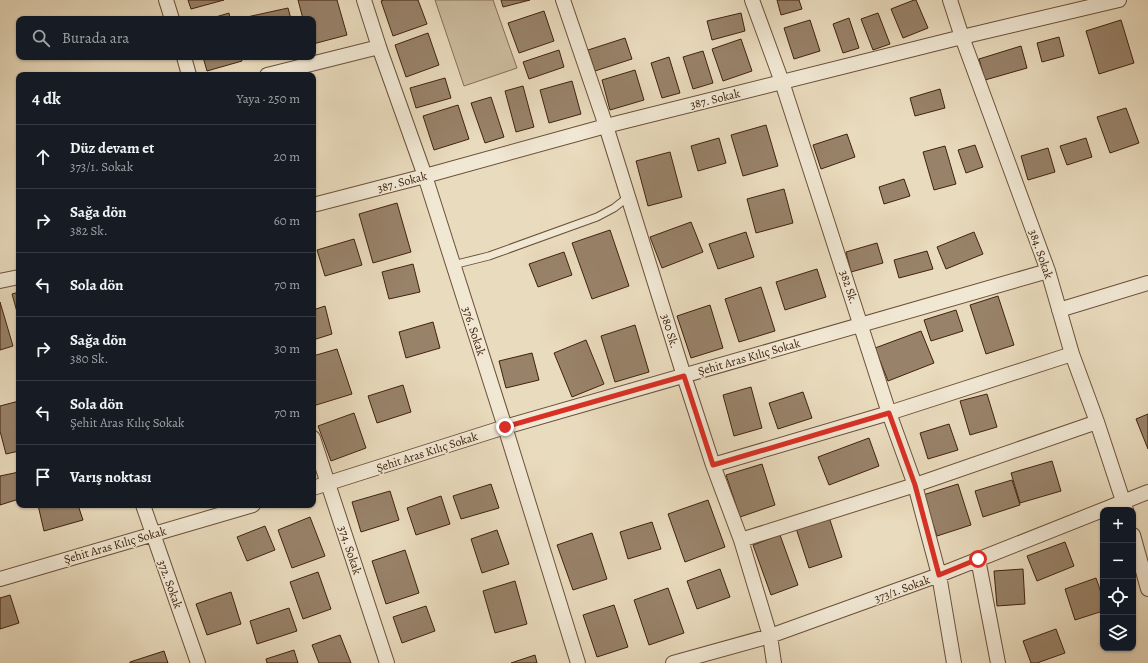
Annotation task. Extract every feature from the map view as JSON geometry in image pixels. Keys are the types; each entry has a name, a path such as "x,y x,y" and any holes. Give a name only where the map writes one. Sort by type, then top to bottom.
{"street":[{"path":"166,0 171,16"},
{"name":"376. Sokak","path":"364,0 379,47 425,176 578,663"},
{"name":"380 Sk.","path":"564,0 606,126 713,465 741,540 770,636 774,663"},
{"name":"382 Sk.","path":"752,0 782,82 889,413 915,485 939,575 954,663"},
{"name":"384. Sokak","path":"950,0 962,37 1048,271 1072,354 1097,422 1125,506"},
{"name":"387. Sokak","path":"316,204 606,126 962,37 1119,0"},
{"path":"280,72 379,47"},
{"path":"185,60 188,72"},
{"name":"Şehit Aras Kılıç Sokak","path":"316,487 505,427 1048,271"},
{"path":"0,281 16,277"},
{"path":"1059,310 1148,284"},
{"path":"713,465 889,413 1072,354"},
{"path":"741,540 915,485 1097,422"},
{"name":"374. Sokak","path":"316,447 387,663"},
{"name":"373/1. Sokak","path":"673,663 770,636 1125,506 1148,492"},
{"name":"372. Sokak","path":"144,508 198,663"},
{"name":"Şehit Aras Kılıç Sokak","path":"0,579 243,508"},
{"path":"1135,543 1148,589"},
{"path":"978,559 998,663"}],"lane":[{"path":"453,265 489,256 597,217 614,208 628,197"}],"shaded area":[{"path":"435,0 493,0 517,68 464,86"}],"building":[{"path":"188,0 224,0 191,9"},
{"path":"298,0 337,0 347,35 316,43 316,16 302,16"},
{"path":"418,0 427,24 393,36 381,1"},
{"path":"501,0 530,0 503,7"},
{"path":"777,0 799,0 802,9 781,15"},
{"path":"916,0 928,28 903,38 891,9"},
{"path":"288,8 290,16 252,16"},
{"path":"544,11 554,41 519,53 508,23"},
{"path":"229,13 230,16 219,16"},
{"path":"741,13 745,31 712,40 707,21"},
{"path":"878,13 890,44 873,50 861,19"},
{"path":"849,18 859,48 843,53 833,24"},
{"path":"810,20 820,51 794,59 784,28"},
{"path":"1121,20 1134,63 1099,74 1086,31"},
{"path":"428,33 439,65 406,77 395,45"},
{"path":"1059,37 1064,56 1042,62 1037,43"},
{"path":"625,38 632,59 595,71 588,50"},
{"path":"741,39 752,71 723,81 712,49"},
{"path":"1021,46 1027,68 985,80 979,59"},
{"path":"559,50 564,67 529,79 523,62"},
{"path":"703,51 713,83 693,89 683,57"},
{"path":"669,57 680,93 662,98 651,63"},
{"path":"204,60 242,60 242,61 207,71"},
{"path":"635,70 644,100 610,110 602,80"},
{"path":"445,78 451,98 416,108 410,88"},
{"path":"572,81 581,114 549,123 540,90"},
{"path":"523,86 534,127 516,132 505,91"},
{"path":"940,89 945,108 915,116 910,98"},
{"path":"491,97 504,137 485,143 471,103"},
{"path":"458,105 469,139 434,150 423,116"},
{"path":"1126,108 1139,143 1110,153 1097,117"},
{"path":"766,125 778,166 743,176 731,135"},
{"path":"847,134 855,157 821,169 813,145"},
{"path":"719,138 726,163 698,171 691,146"},
{"path":"1086,138 1092,157 1067,165 1060,146"},
{"path":"975,145 983,167 966,173 958,150"},
{"path":"945,146 956,184 934,190 923,152"},
{"path":"1048,148 1055,172 1028,180 1021,156"},
{"path":"670,152 682,197 648,206 636,161"},
{"path":"904,179 910,196 884,204 879,187"},
{"path":"784,189 793,223 756,233 747,199"},
{"path":"397,203 411,252 373,263 359,214"},
{"path":"691,222 703,252 662,268 650,237"},
{"path":"610,230 629,286 592,299 572,243"},
{"path":"746,232 754,257 718,269 709,244"},
{"path":"974,232 983,254 946,269 937,247"},
{"path":"354,239 362,265 325,276 317,250"},
{"path":"877,243 883,263 851,272 846,252"},
{"path":"927,251 933,269 899,278 894,260"},
{"path":"564,252 572,275 538,287 529,264"},
{"path":"413,264 420,292 389,299 382,272"},
{"path":"817,269 826,297 785,310 776,282"},
{"path":"761,287 775,331 739,342 725,299"},
{"path":"16,293 16,308 12,294"},
{"path":"998,296 1014,345 986,354 970,305"},
{"path":"0,302 13,346 0,350"},
{"path":"710,305 723,348 691,358 677,316"},
{"path":"325,306 332,334 316,339 316,309"},
{"path":"956,310 963,331 931,341 924,320"},
{"path":"433,322 440,348 406,358 399,332"},
{"path":"635,325 649,372 615,382 601,336"},
{"path":"921,331 934,363 888,381 875,348"},
{"path":"586,340 604,384 572,397 554,353"},
{"path":"337,349 352,394 316,405 316,355"},
{"path":"532,353 539,380 506,388 499,361"},
{"path":"403,385 411,412 377,423 368,396"},
{"path":"751,387 762,428 734,436 723,395"},
{"path":"803,392 812,418 778,429 769,403"},
{"path":"987,394 997,427 970,435 960,401"},
{"path":"16,402 16,452 6,454 0,431 0,406"},
{"path":"354,413 366,448 331,461 318,426"},
{"path":"1148,414 1148,449 1136,419"},
{"path":"949,424 958,450 928,459 920,433"},
{"path":"869,438 879,466 829,485 818,457"},
{"path":"1052,461 1061,491 1020,503 1011,473"},
{"path":"762,464 775,505 740,517 726,475"},
{"path":"16,473 16,500 0,505 0,476"},
{"path":"1012,480 1020,505 983,517 975,491"},
{"path":"491,484 499,508 461,519 453,496"},
{"path":"958,484 971,525 937,536 923,495"},
{"path":"390,491 399,520 361,532 352,502"},
{"path":"441,496 450,524 416,535 407,508"},
{"path":"708,500 725,547 685,562 668,514"},
{"path":"39,508 79,508 83,520 44,531"},
{"path":"828,514 842,557 809,568 795,525"},
{"path":"310,517 325,556 292,568 278,530"},
{"path":"652,522 661,549 628,559 620,532"},
{"path":"265,526 275,550 247,561 237,537"},
{"path":"497,530 509,564 482,573 471,539"},
{"path":"592,533 607,579 573,590 557,545"},
{"path":"780,535 798,585 771,595 753,545"},
{"path":"1065,542 1074,566 1037,581 1027,556"},
{"path":"405,550 419,593 386,604 372,561"},
{"path":"720,569 730,597 697,609 687,581"},
{"path":"1023,569 1025,604 997,606 994,571"},
{"path":"318,572 331,609 303,619 290,582"},
{"path":"1096,578 1100,589 1100,612 1075,620 1065,589"},
{"path":"515,581 527,624 495,633 483,591"},
{"path":"668,588 684,633 649,645 634,600"},
{"path":"231,592 241,624 207,635 196,604"},
{"path":"10,595 19,623 0,629 0,598"},
{"path":"614,605 628,647 597,657 583,615"},
{"path":"426,606 435,631 402,643 393,617"},
{"path":"289,608 297,631 257,644 250,621"},
{"path":"1056,629 1065,653 1037,663 1031,663 1023,641"},
{"path":"340,635 351,663 319,663 312,645"},
{"path":"294,650 298,663 267,663 266,659"},
{"path":"164,651 168,663 130,663 130,662"},
{"path":"535,655 537,663 511,663"}],"route":[{"path":"505,427 684,376 713,465 889,413 915,485 939,575 978,559"}]}
